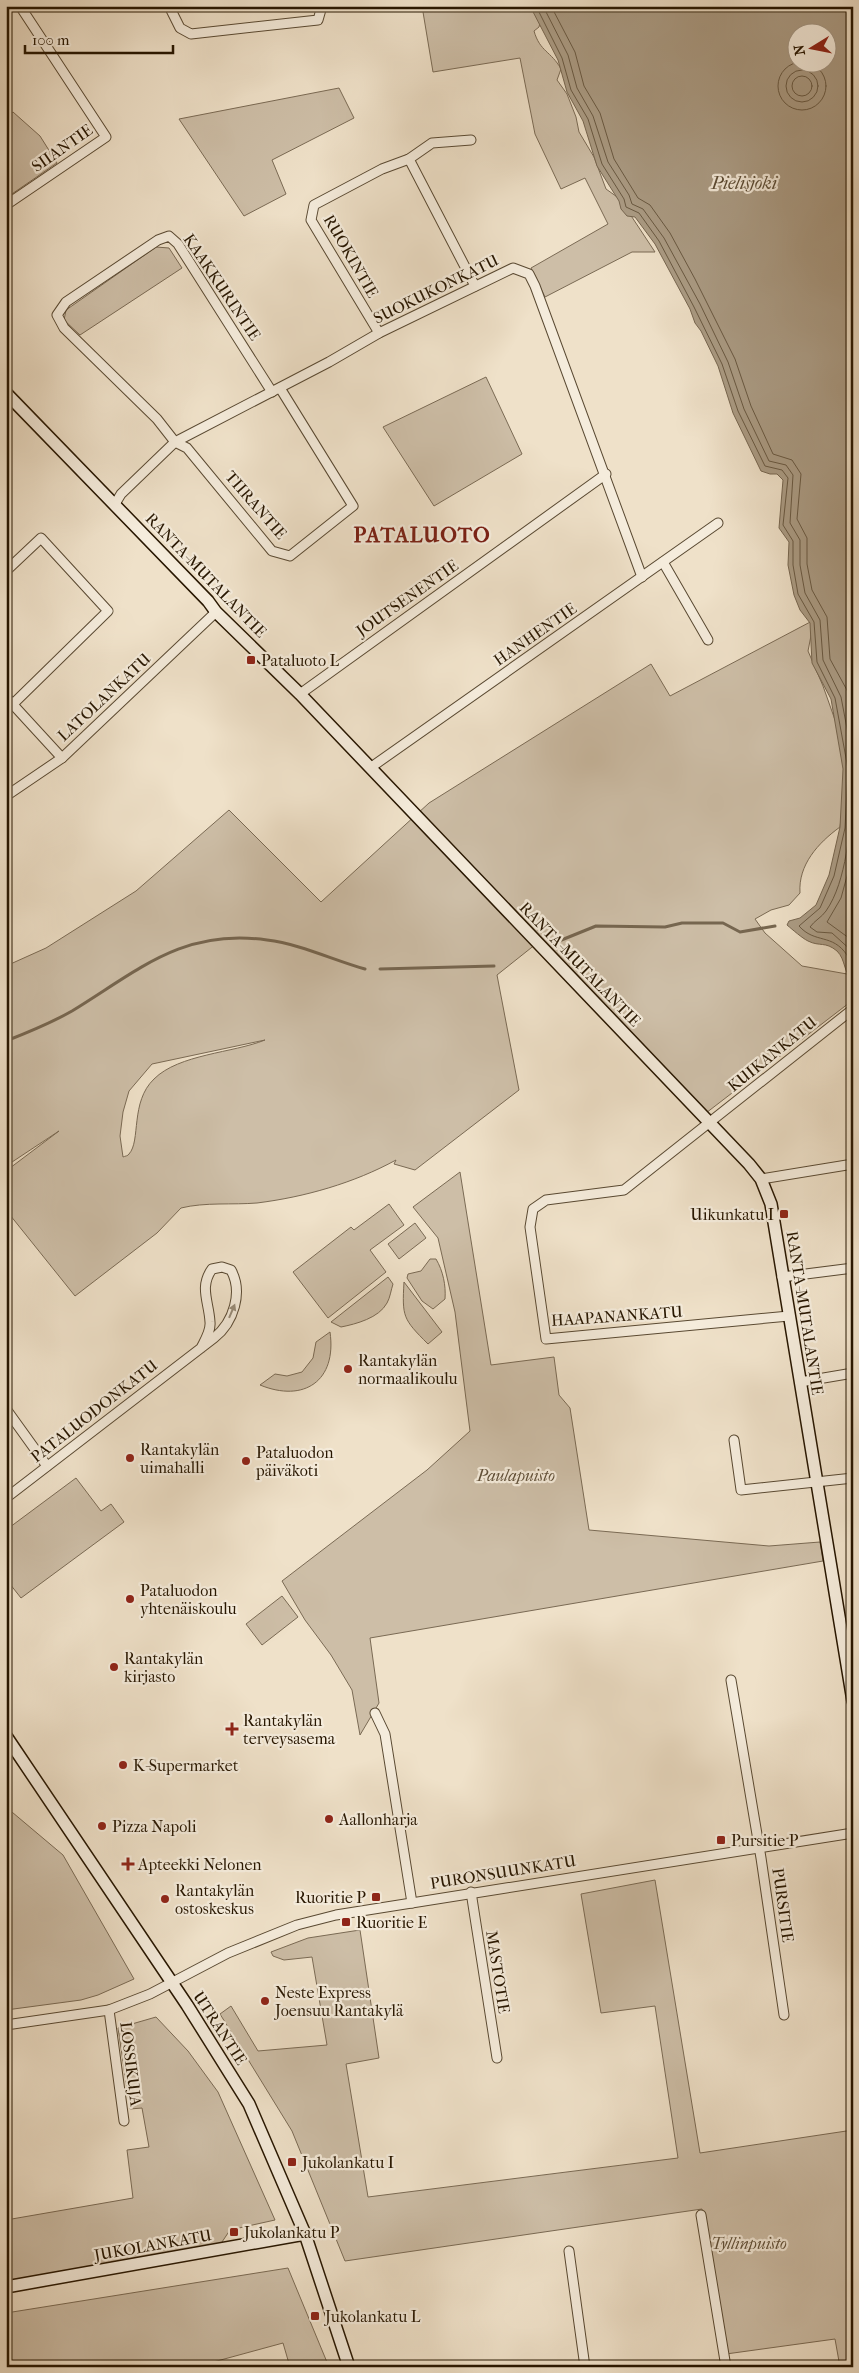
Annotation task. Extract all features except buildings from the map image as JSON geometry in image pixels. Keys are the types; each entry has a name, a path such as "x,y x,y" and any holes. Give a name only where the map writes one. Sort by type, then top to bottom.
{"street":[{"name":"SIIANTIE","path":"6,205 106,137 20,6"},
{"path":"169,6 180,28 191,34 318,20 322,6"},
{"name":"RUOKINTIE","path":"379,333 310,220 314,205 382,169 409,159 432,143 471,140"},
{"path":"409,159 475,286"},
{"name":"KAAKKURINTIE","path":"175,442 157,419 64,328 57,315 66,302 158,240 169,236 178,244 276,390"},
{"name":"SUOKUKONKATU","path":"115,504 122,494 175,442 276,390 379,333 513,268 529,274 606,474 642,577"},
{"name":"TIIRANTIE","path":"175,442 187,448 272,551 290,556 353,506 276,390"},
{"name":"RANTA-MUTALANTIE","path":"6,392 115,504 216,612 300,694 749,1164 761,1179 771,1204 853,1700"},
{"name":"JOUTSENENTIE","path":"300,694 606,474"},
{"name":"HANHENTIE","path":"370,768 718,523"},
{"path":"6,571 41,538 108,611 10,700 62,758"},
{"path":"663,562 708,640"},
{"name":"LATOLANKATU","path":"6,796 62,758 216,612"},
{"name":"KUIKANKATU","path":"533,1210 546,1200 624,1190 853,1009"},
{"path":"761,1179 853,1164"},
{"name":"HAAPANANKATU","path":"533,1210 530,1227 546,1339 789,1316"},
{"name":"PATALUODONKATU","path":"6,1498 201,1348 217,1335 230,1318 237,1299 237,1281 231,1270 222,1267 212,1269 204,1285 210,1322 208,1335 201,1348"},
{"path":"782,1277 853,1268"},
{"path":"800,1382 853,1373"},
{"path":"6,1409 47,1466"},
{"path":"734,1440 741,1490 853,1478"},
{"name":"PURSITIE","path":"731,1680 759,1847 784,2015"},
{"path":"375,1713 385,1734 412,1903"},
{"name":"UTRANTIE","path":"6,1736 250,2104 305,2234 349,2367"},
{"name":"PURONSUUNKATU","path":"6,2025 109,2010 150,1994 228,1952 297,1926 336,1915 471,1892 853,1833"},
{"name":"MASTOTIE","path":"471,1892 497,2058"},
{"name":"LOSSIKUJA","path":"109,2010 124,2121"},
{"path":"702,2215 726,2367"},
{"name":"JUKOLANKATU","path":"6,2287 305,2234"},
{"path":"569,2251 585,2367"}],"green space":[{"path":"422,6 535,6 541,19 539,27 534,31 536,38 561,69 557,80 567,94 576,117 579,132 594,157 606,189 620,199 655,252 632,252 545,297 531,268 608,224 585,178 561,189 535,134 520,58 433,72"},
{"path":"339,88 354,118 272,160 286,194 244,216 179,119"},
{"path":"13,112 40,136 57,163 6,198 6,117"},
{"path":"156,247 169,248 182,268 80,335 64,320 66,310"},
{"path":"486,377 522,454 434,506 383,427"},
{"path":"814,620 808,651 840,734 847,772 840,827 824,840 811,855 802,873 800,893 789,905 771,910 755,919 765,933 802,966 847,974 853,981 853,1000 706,1113 541,940 497,975 519,1090 415,1170 394,1164 396,1160 363,1176 311,1193 257,1203 209,1204 181,1208 157,1233 75,1296 6,1210 6,1171 59,1131 6,1166 6,966 46,948 136,891 229,810 321,902 429,803 651,664 670,696","holes":["265,1040 177,1064 154,1079 142,1099 133,1148 129,1155 123,1157 120,1136 123,1112 129,1091 152,1064"]},
{"name":"Paulapuisto","path":"460,1172 491,1365 554,1357 559,1395 570,1408 589,1530 769,1546 820,1542 823,1561 370,1638 379,1703 360,1735 352,1690 331,1655 305,1620 282,1581 427,1470 470,1431 455,1312 438,1238 413,1207"},
{"path":"389,1204 404,1225 370,1250 386,1272 328,1318 293,1272 351,1227 354,1230"},
{"path":"415,1223 426,1238 399,1259 388,1244"},
{"path":"430,1259 436,1259 442,1273 445,1289 445,1299 433,1309 422,1301 407,1278 408,1274 421,1271"},
{"path":"388,1277 393,1284 388,1301 379,1313 360,1322 341,1327 331,1322"},
{"path":"404,1282 442,1332 428,1344 413,1329 406,1317 403,1303"},
{"path":"330,1332 331,1349 328,1363 323,1375 314,1384 303,1389 290,1391 276,1390 260,1385 275,1374 287,1376 302,1372 313,1358 316,1342"},
{"path":"76,1478 101,1511 111,1504 124,1522 21,1598 6,1579 6,1530"},
{"path":"282,1596 298,1617 262,1645 246,1624"},
{"path":"6,1807 63,1855 134,1979 98,1995 81,2000 6,2010"},
{"name":"Tyllinpuisto","path":"655,1880 700,2153 853,2130 853,2187 849,2188 853,2367 840,2367 835,2339 726,2354 702,2209 345,2261 292,2131 220,2014 231,2006 258,2051 327,2045 312,1957 284,1960 273,1956 271,1952 308,1938 360,1930 379,2058 346,2064 368,2197 678,2158 655,2006 601,2013 581,1894"},
{"path":"156,2017 188,2051 218,2092 275,2220 230,2230 220,2245 6,2283 6,2220 133,2198 127,2150 149,2147 142,2108 130,2109 118,2028"},
{"path":"288,2268 329,2367 290,2367 283,2343 195,2367 6,2367 6,2313"}],"water":[{"name":"Pielisjoki","path":"530,6 853,6 853,981 837,951 829,946 808,941 787,925 789,921 800,918 816,905 829,875 840,827 843,769 831,699 812,663 810,623 800,610 794,595 788,565 789,542 779,528 783,480 777,474 761,471 733,413 718,366 701,331 695,323 690,309 655,244 635,217 627,216 621,209 619,201 597,166 583,121 567,92 558,60"}],"waterway":[{"path":"559,941 596,926 665,927 682,923 723,923 740,932 775,926"},
{"path":"6,1041 72,1011 141,967 163,956 186,946 211,940 237,938 279,942 365,969"},
{"path":"380,969 494,966"}],"place":[{"name":"Pataluoto L","path":"251,660"},
{"name":"Uikunkatu I","path":"784,1214"},
{"name":"Rantakylän normaalikoulu","path":"348,1369"},
{"name":"Rantakylän uimahalli","path":"130,1458"},
{"name":"Pataluodon päiväkoti","path":"246,1461"},
{"name":"Pataluodon yhtenäiskoulu","path":"130,1599"},
{"name":"Rantakylän kirjasto","path":"114,1667"},
{"name":"Rantakylän terveysasema","path":"232,1729"},
{"name":"K-Supermarket","path":"123,1765"},
{"name":"Aallonharja","path":"329,1819"},
{"name":"Pizza Napoli","path":"102,1826"},
{"name":"Pursitie P","path":"721,1840"},
{"name":"Apteekki Nelonen","path":"128,1864"},
{"name":"Ruoritie P","path":"376,1897"},
{"name":"Rantakylän ostoskeskus","path":"165,1899"},
{"name":"Ruoritie E","path":"346,1922"},
{"name":"Neste Express Joensuu Rantakylä","path":"265,2001"},
{"name":"Jukolankatu I","path":"292,2162"},
{"name":"Jukolankatu P","path":"234,2232"},
{"name":"Jukolankatu L","path":"315,2316"}],"district":[{"name":"PATALUOTO","path":"422,535"}]}
